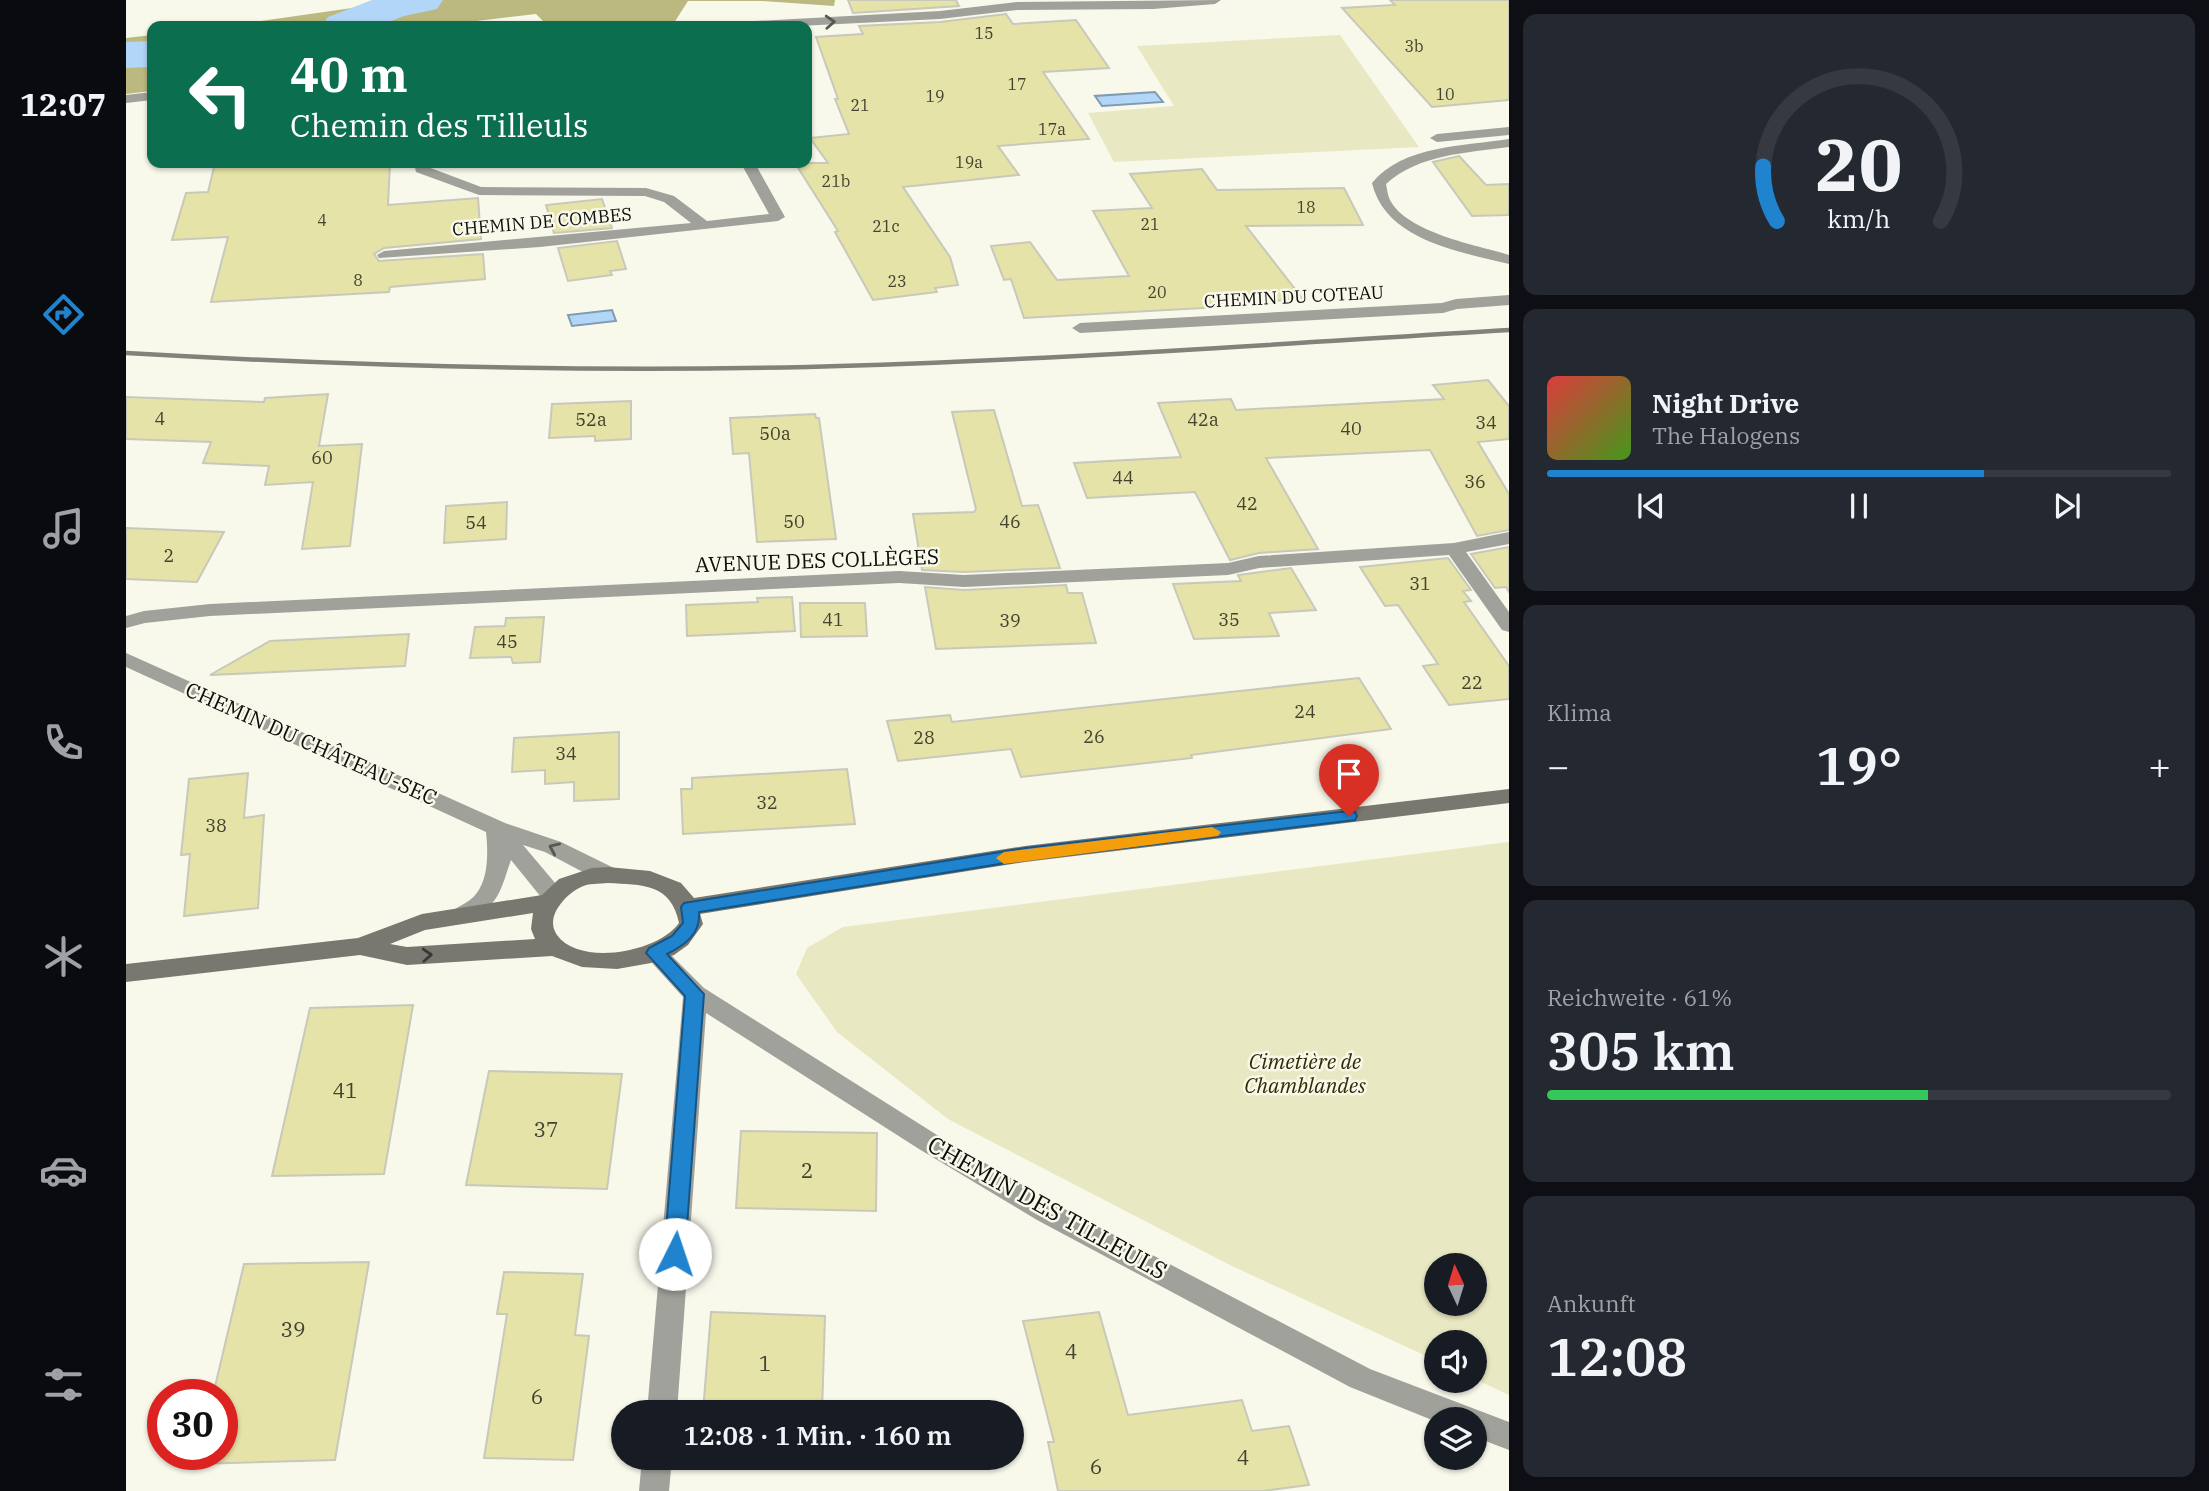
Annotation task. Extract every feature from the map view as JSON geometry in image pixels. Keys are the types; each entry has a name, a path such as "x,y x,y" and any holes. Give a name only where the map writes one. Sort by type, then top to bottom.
{"street":[{"path":"812,22 940,15 1017,6 1143,5 1215,0"},
{"path":"126,99 147,97"},
{"path":"1437,138 1508,135"},
{"path":"1508,135 1408,162 1387,173 1379,183 1379,192 1393,213 1410,228 1509,260"},
{"name":"CHEMIN DE COMBES","path":"421,168 479,191 646,192 669,199 704,226"},
{"name":"CHEMIN DE COMBES","path":"384,254 540,243 778,217 751,168"},
{"name":"CHEMIN DU COTEAU","path":"1080,328 1418,309 1509,300"},
{"name":"AVENUE DES COLLÈGES","path":"126,622 144,617 210,610 899,577 964,580 1228,569 1259,562 1454,549 1509,538"},
{"path":"1454,549 1509,626"},
{"name":"CHEMIN DU CHÂTEAU-SEC","path":"126,659 497,828 553,847 608,875"},
{"path":"690,907 1025,854 1509,796"},
{"path":"461,915 486,899 500,859 497,828"},
{"name":"CHEMIN DU CHÂTEAU-SEC","path":"497,828 551,899"},
{"path":"360,946 407,956 554,947 589,959 627,960 655,953 679,941 691,924 690,907 680,894 659,881 608,875 578,879 557,890 543,914 543,929 554,947"},
{"path":"126,973 360,946 422,922 551,899"},
{"name":"CHEMIN DES TILLEULS","path":"655,953 695,994 928,1142 1046,1212 1360,1378 1434,1407"},
{"path":"663,1400 695,994"},
{"path":"1487,1428 1509,1436"},
{"path":"654,1491 656,1470"}],"green space":[{"path":"1340,35 1419,147 1114,162 1088,113 1174,106 1137,46"},
{"name":"Cimetière de Chamblandes","path":"1509,842 1509,1395 1487,1385 1487,1330 1424,1330 1424,1355 1230,1265 948,1119 837,1032 796,974 807,948 843,927"}],"shaded area":[{"path":"408,0 835,0 834,6 763,1 688,1 675,21 543,21 536,14 476,21 262,21"},
{"path":"147,36 147,92 126,94 126,38"}],"water":[{"path":"1155,92 1163,102 1102,106 1095,96"},
{"path":"612,310 616,321 572,326 568,315"}],"building":[{"path":"848,0 956,0 959,6 853,13"},
{"path":"1390,0 1509,0 1509,100 1432,107 1342,8 1395,5"},
{"path":"1006,14 1013,24 1076,20 1109,68 1043,72 1089,139 998,146 1019,175 903,187 950,257 958,285 935,288 937,292 873,300 835,232 838,231 798,168 812,168 812,163 828,163 812,138 849,134 816,37 863,34 859,26 940,22"},
{"path":"1459,156 1486,185 1509,184 1509,215 1472,216 1433,162"},
{"path":"214,168 390,168 388,205 478,198 481,239 384,248 374,254 379,261 483,254 485,279 390,287 389,292 211,302 228,237 172,240 186,193 208,192"},
{"path":"1202,169 1217,190 1344,188 1363,225 1246,226 1302,298 1221,307 1024,318 1011,279 1004,280 991,246 1030,242 1057,280 1129,276 1093,211 1152,208 1130,174"},
{"path":"602,199 612,228 554,233 546,205"},
{"path":"617,241 626,269 610,271 612,275 568,281 558,248"},
{"path":"1488,380 1509,406 1509,439 1478,442 1509,494 1509,530 1477,536 1430,450 1266,458 1318,549 1259,553 1230,560 1195,492 1087,498 1074,463 1181,457 1158,403 1231,399 1236,410 1444,399 1433,385"},
{"path":"328,394 319,446 362,444 350,546 302,549 313,482 265,485 269,466 203,463 211,442 126,439 126,397 264,402 265,398"},
{"path":"631,401 631,439 595,441 595,436 549,438 552,404"},
{"path":"994,410 1022,506 1038,505 1060,568 964,572 922,570 913,514 974,512 976,509 952,412"},
{"path":"815,414 816,418 819,418 836,539 757,542 749,453 733,454 730,418"},
{"path":"507,502 506,539 444,543 446,506"},
{"path":"126,528 224,532 197,582 126,579"},
{"path":"1509,547 1509,592 1506,587 1495,588 1471,554"},
{"path":"1448,558 1471,590 1463,591 1471,601 1464,602 1509,666 1509,699 1449,705 1423,666 1438,664 1398,605 1385,606 1360,567"},
{"path":"1291,568 1316,610 1269,613 1279,636 1194,639 1173,584 1241,581 1238,575"},
{"path":"1066,585 1068,593 1082,593 1096,643 936,649 925,587 964,590"},
{"path":"792,597 795,631 687,636 686,605 758,602 757,598"},
{"path":"800,603 865,603 867,636 801,637"},
{"path":"544,617 540,662 513,663 511,657 470,658 475,627 505,626 506,618"},
{"path":"409,634 405,666 210,675 270,641"},
{"path":"1359,678 1391,729 1191,755 1192,758 1021,777 1011,749 898,761 887,721 950,715 952,722"},
{"path":"619,732 619,799 574,801 574,782 545,784 545,770 512,772 514,738"},
{"path":"847,769 855,824 683,834 681,789 692,789 692,778"},
{"path":"248,773 244,818 264,815 258,908 184,916 190,854 181,855 189,779"},
{"path":"413,1005 384,1174 272,1176 310,1008"},
{"path":"489,1071 622,1074 607,1189 466,1185"},
{"path":"741,1131 877,1133 876,1211 736,1208"},
{"path":"369,1262 335,1460 238,1463 238,1379 217,1379 244,1264"},
{"path":"504,1272 583,1274 575,1335 589,1336 573,1460 484,1458 507,1314 497,1314"},
{"path":"711,1312 825,1316 822,1400 704,1400"},
{"path":"1099,1312 1128,1415 1242,1400 1252,1431 1289,1426 1309,1485 1263,1491 1058,1491 1048,1442 1054,1442 1023,1321"}],"waterway":[{"path":"356,21 393,6 423,0"},
{"path":"126,55 147,54"}],"railway":[{"path":"126,353 466,367 807,367 1071,356 1509,330"}],"slow traffic":[{"path":"1004,858 1212,832"}],"route":[{"path":"675,1254 695,994 655,953 679,941 691,924 690,907 1025,854 1349,816"}]}
